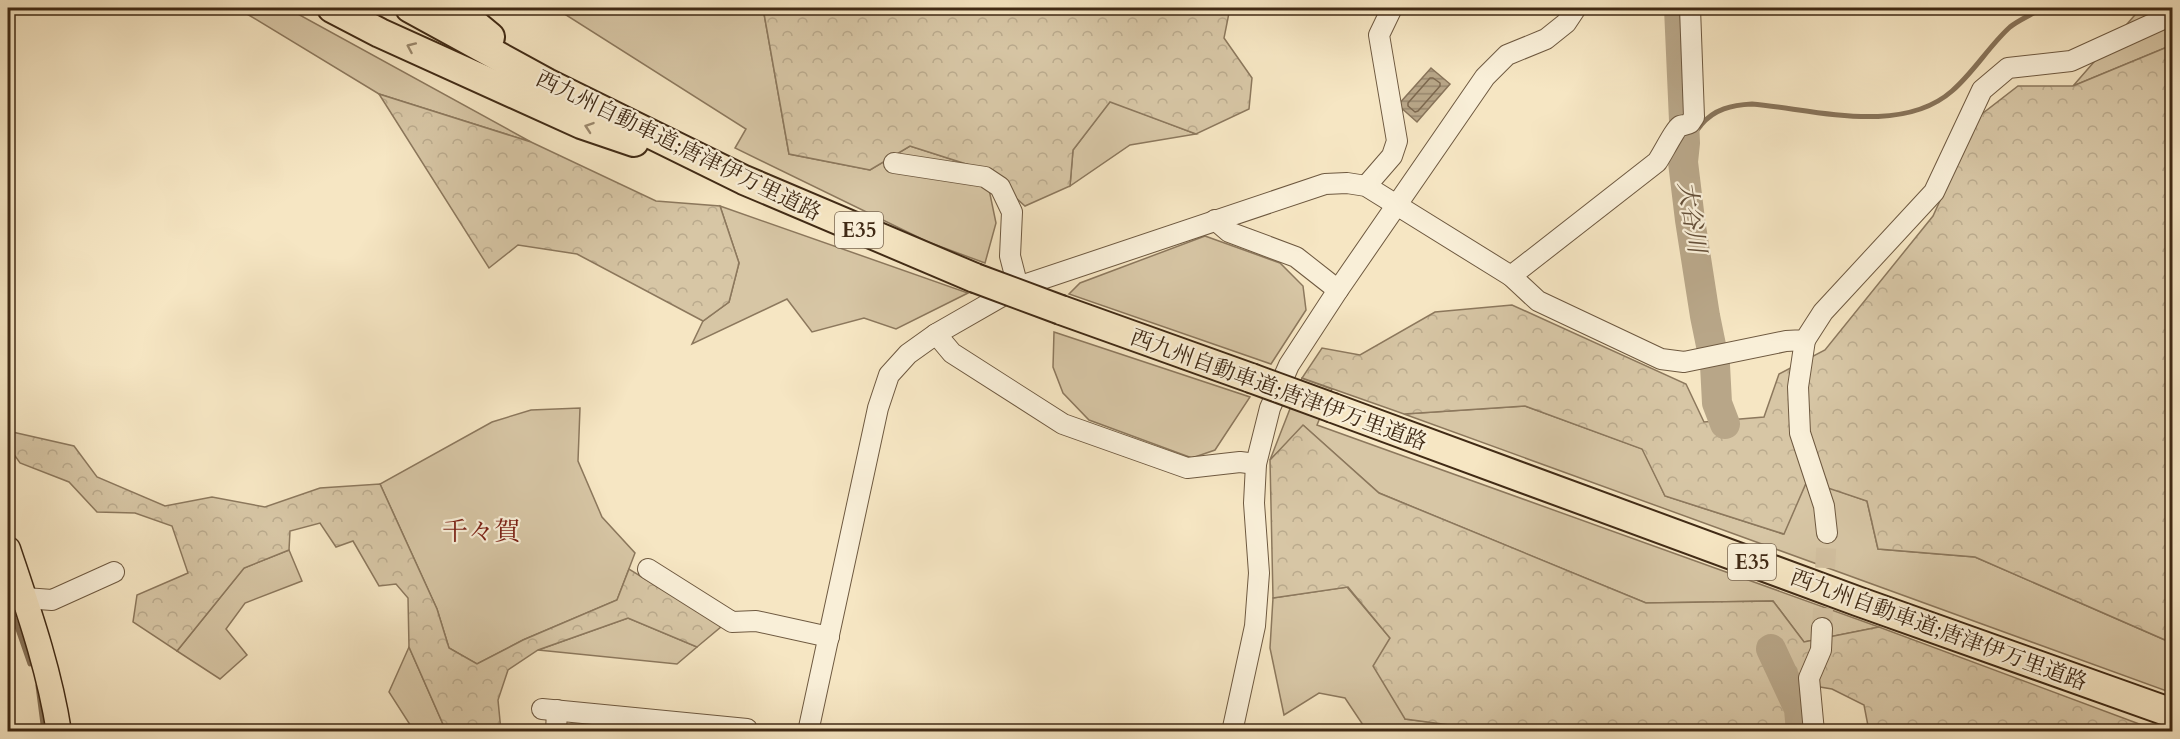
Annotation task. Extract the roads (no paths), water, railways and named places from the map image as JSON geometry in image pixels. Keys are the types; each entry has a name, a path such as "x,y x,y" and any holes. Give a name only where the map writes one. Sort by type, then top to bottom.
{"highway":[{"path":"332,8 380,33 581,124 744,180"},
{"name":"西九州自動車道;唐津伊万里道路","path":"410,8 547,83 744,180 975,278 2172,713"},
{"path":"455,8 547,83"}],"main road":[{"path":"8,549 16,600 47,670 59,732"}],"street":[{"path":"1366,186 1392,156 1397,141 1378,35 1392,8"},
{"path":"1232,732 1255,626 1259,573 1254,503 1256,464 1270,408 1289,365 1485,77 1507,56 1546,39 1566,23 1576,8"},
{"path":"1511,276 1657,162 1684,126 1694,117 1690,8"},
{"path":"1827,534 1824,506 1800,433 1798,387 1805,340 1823,312 1934,192 1982,90 2008,68 2071,61 2172,15"},
{"path":"894,164 985,177 1000,187 1012,212 1010,256 1018,286"},
{"path":"808,732 878,408 889,375 908,354 936,334 1018,286 1325,184 1347,183 1366,186 1511,276 1538,301 1661,359 1684,362 1786,341 1805,340"},
{"path":"1215,220 1229,232 1296,257 1338,290"},
{"path":"936,334 952,353 1063,424 1187,468 1240,462 1256,464"},
{"path":"648,569 732,622 756,621 829,637"},
{"path":"16,600 52,600 114,572"},
{"path":"1814,732 1809,678 1821,650 1822,628"},
{"path":"556,732 549,710 747,729 747,732"}],"water":[{"path":"1431,68 1450,84 1417,122 1398,105"}],"waterway":[{"name":"大谷川","path":"1679,8 1685,143 1683,162 1705,316 1715,365 1717,403 1725,424"},
{"path":"1685,143 1712,115 1737,105 1752,104 1855,116 1908,113 1931,105 1960,84 2010,27 2041,8"},
{"path":"12,612 30,664"},
{"name":"大谷川","path":"1771,649 1799,709 1801,732"},
{"path":"38,686 44,732"}],"tunnel":[{"path":"1822,628 1827,533"}],"district":[{"name":"千々賀","path":"481,531"}]}
